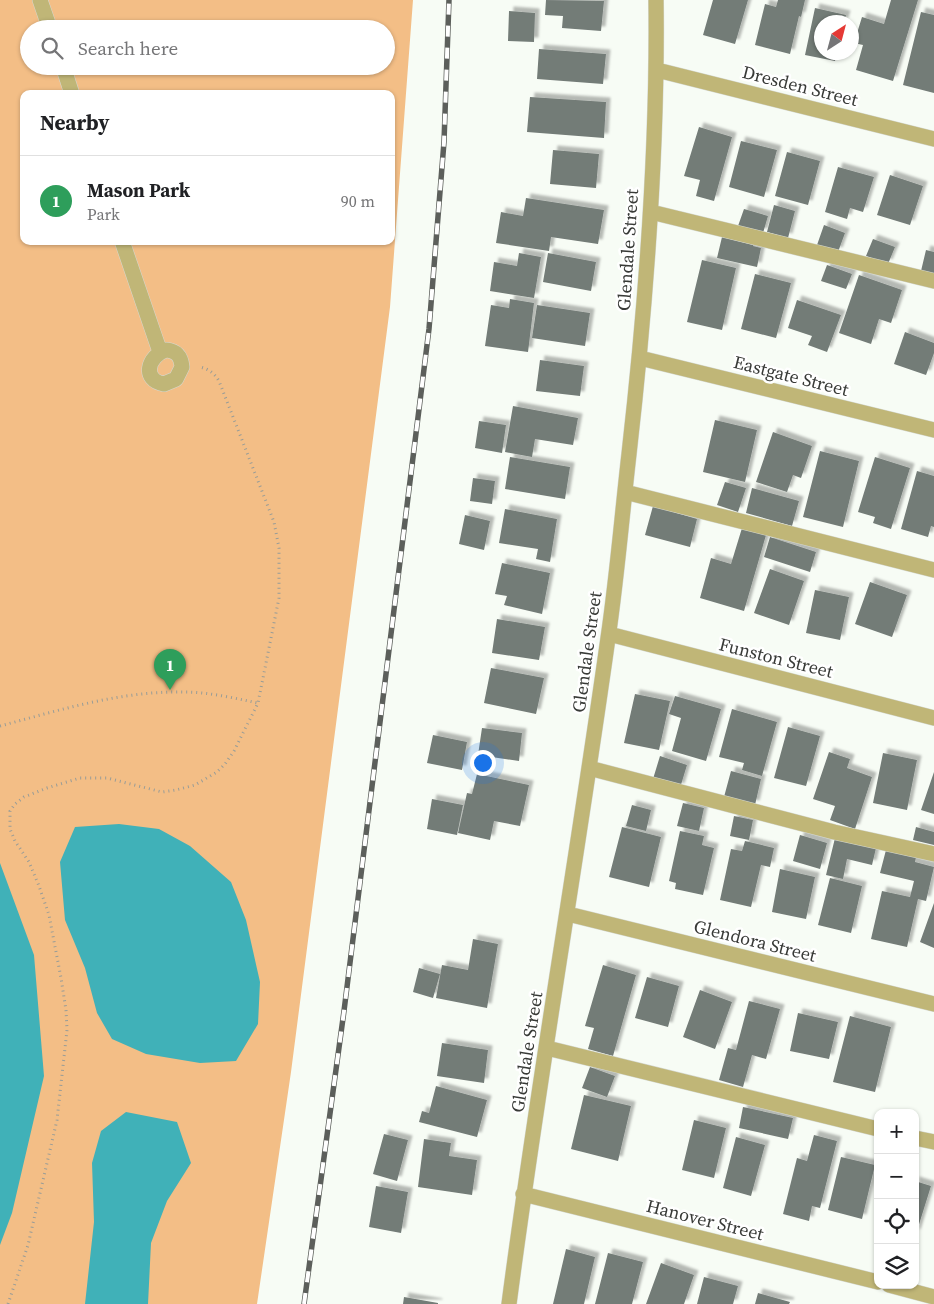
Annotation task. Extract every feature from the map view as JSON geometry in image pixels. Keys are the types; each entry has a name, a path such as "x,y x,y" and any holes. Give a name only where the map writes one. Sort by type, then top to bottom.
{"street":[{"path":"40,0 47,20"},
{"name":"Glendale Street","path":"509,1304 523,1194 568,914 609,634 640,358 651,212 657,70 656,0"},
{"name":"Dresden Street","path":"657,70 934,139"},
{"path":"66,75 71,90"},
{"path":"651,212 934,280"},
{"path":"123,245 160,352"},
{"path":"166,350 178,354 182,367 176,379 164,384 153,380 150,375 151,362 160,352 166,350"},
{"name":"Eastgate Street","path":"640,358 934,430"},
{"path":"625,492 934,570"},
{"name":"Funston Street","path":"609,634 934,718"},
{"path":"589,768 834,832 934,854"},
{"name":"Glendora Street","path":"568,914 934,1004"},
{"path":"546,1048 874,1128"},
{"path":"919,1139 934,1142"},
{"name":"Hanover Street","path":"523,1194 874,1281"},
{"path":"905,1289 934,1296"}],"path":[{"path":"8,1304 28,1245 57,1120 67,1030 61,978 48,915 29,862 10,829 10,811 24,797 80,778 107,778 162,792 195,785 217,772 234,752 258,703 279,598 279,548 274,522 215,375 207,369 195,366 182,367"},
{"path":"0,726 128,696 183,692 223,696 258,703"}],"shaded area":[{"path":"0,0 413,0 395,240 395,90 20,90 20,245 395,245 390,307 291,1072 257,1304 0,1304"}],"water":[{"path":"119,824 159,829 190,846 231,882 246,920 260,982 258,1024 236,1061 200,1063 146,1054 112,1039 97,1013 85,968 65,920 60,862 75,827"},
{"path":"0,863 34,955 44,1076 12,1213 0,1245"},
{"path":"126,1112 177,1122 191,1163 167,1201 151,1243 148,1304 85,1304 94,1222 92,1163 101,1131"}],"building":[{"path":"546,0 604,1 601,31 562,28 563,16 545,15"},
{"path":"713,0 748,0 735,44 703,35"},
{"path":"778,0 805,0 790,54 755,45 765,4 776,7"},
{"path":"891,0 918,0 893,81 856,70 863,45 859,44 859,27 862,17 884,24"},
{"path":"815,8 846,15 814,15 814,57 805,55"},
{"path":"509,11 535,13 534,42 508,41"},
{"path":"921,12 934,15 934,93 903,85"},
{"path":"539,49 606,54 603,84 537,79"},
{"path":"530,97 606,102 604,138 527,132"},
{"path":"699,127 732,137 714,201 696,196 700,180 684,176"},
{"path":"741,141 777,150 764,197 729,187"},
{"path":"553,150 599,154 596,188 550,184"},
{"path":"787,152 820,161 808,205 775,196"},
{"path":"838,167 874,177 863,212 850,208 847,219 825,212"},
{"path":"890,175 923,186 910,225 877,215"},
{"path":"526,198 604,210 598,244 551,237 549,251 496,243 501,212 523,216"},
{"path":"774,205 795,211 788,238 767,232"},
{"path":"744,209 768,216 763,233 738,226"},
{"path":"824,225 845,233 838,252 817,245"},
{"path":"722,237 761,248 757,267 717,258"},
{"path":"873,239 895,247 888,264 866,256"},
{"path":"926,250 934,252 934,274 921,271"},
{"path":"519,253 541,257 534,298 490,291 494,262 517,266"},
{"path":"548,253 596,262 591,291 543,282"},
{"path":"702,260 736,268 722,330 687,322"},
{"path":"827,265 852,274 846,289 821,281"},
{"path":"755,274 791,283 776,338 741,329"},
{"path":"859,275 902,290 891,323 879,319 871,344 839,333"},
{"path":"510,299 534,303 528,352 485,346 491,305 509,308"},
{"path":"797,300 841,315 827,352 808,345 812,336 788,328"},
{"path":"537,305 590,313 585,346 532,338"},
{"path":"905,332 934,343 934,353 926,375 894,364"},
{"path":"540,360 584,366 580,396 536,391"},
{"path":"513,406 578,418 573,445 535,439 532,457 505,452"},
{"path":"715,420 757,430 745,482 703,472"},
{"path":"479,421 506,425 502,453 475,448"},
{"path":"773,432 812,446 801,478 793,475 787,492 756,482"},
{"path":"820,451 859,461 843,527 803,517"},
{"path":"510,457 570,467 565,499 505,489"},
{"path":"875,457 910,468 891,529 873,523 875,517 858,512"},
{"path":"917,471 934,476 934,527 931,526 928,537 901,529"},
{"path":"473,478 495,481 492,504 470,501"},
{"path":"725,482 746,488 738,512 717,505"},
{"path":"752,488 799,501 792,526 746,513"},
{"path":"653,506 697,519 690,547 645,535"},
{"path":"505,509 557,519 550,562 536,559 538,549 499,543"},
{"path":"465,515 490,521 484,550 459,544"},
{"path":"742,528 766,535 744,611 700,598 711,558 731,564"},
{"path":"770,537 816,552 810,572 764,557"},
{"path":"502,563 550,573 542,614 504,605 507,596 495,594"},
{"path":"770,569 804,581 789,625 754,613"},
{"path":"870,582 907,595 892,637 855,624"},
{"path":"815,590 849,597 840,640 806,633"},
{"path":"497,619 545,627 539,660 492,653"},
{"path":"491,668 544,678 536,714 484,703"},
{"path":"635,694 670,701 659,750 624,743"},
{"path":"675,696 721,709 706,761 672,751 681,718 669,714"},
{"path":"732,709 777,722 762,776 742,770 744,763 719,757"},
{"path":"788,727 820,736 806,786 774,778"},
{"path":"482,728 522,733 519,761 478,755"},
{"path":"433,735 467,742 462,770 427,763"},
{"path":"829,752 850,759 847,768 872,777 855,829 830,820 835,806 813,799"},
{"path":"883,753 917,760 907,810 873,803"},
{"path":"660,756 687,765 680,788 653,779"},
{"path":"731,771 761,779 755,805 724,797"},
{"path":"934,772 934,814 921,810"},
{"path":"477,774 529,785 520,826 494,821 490,840 458,833 467,793 472,794"},
{"path":"432,799 463,805 457,835 427,829"},
{"path":"683,803 704,808 699,831 677,826"},
{"path":"632,805 651,810 646,831 626,826"},
{"path":"734,816 753,820 749,840 730,836"},
{"path":"622,827 661,837 649,887 609,877"},
{"path":"916,827 934,832 934,845 913,840"},
{"path":"680,831 704,836 702,845 714,848 703,895 675,889 676,883 669,881"},
{"path":"800,835 827,843 820,869 793,861"},
{"path":"835,838 876,848 872,865 847,859 843,879 826,875"},
{"path":"745,841 774,848 770,867 761,865 751,907 720,900 731,849 742,851"},
{"path":"886,850 916,857 915,862 934,867 926,901 918,899 907,947 871,939 882,891 910,897 914,881 880,873"},
{"path":"780,869 815,877 806,919 772,912"},
{"path":"830,878 862,886 851,933 818,925"},
{"path":"934,903 934,948 920,942"},
{"path":"473,939 498,944 487,1008 436,998 442,965 468,970"},
{"path":"603,965 636,975 613,1056 588,1049 594,1028 585,1026"},
{"path":"419,968 440,974 433,998 413,992"},
{"path":"647,977 679,986 668,1027 635,1018"},
{"path":"700,990 732,1002 715,1049 683,1037"},
{"path":"749,1001 780,1009 766,1059 752,1055 743,1087 719,1080 728,1048 736,1050"},
{"path":"798,1013 838,1022 829,1059 790,1051"},
{"path":"850,1016 891,1027 875,1092 833,1082"},
{"path":"442,1043 488,1050 484,1083 437,1076"},
{"path":"590,1067 615,1076 607,1097 582,1088"},
{"path":"436,1086 487,1100 477,1137 419,1122 422,1111 429,1113"},
{"path":"584,1095 631,1106 618,1161 571,1149"},
{"path":"743,1107 793,1118 788,1139 739,1128"},
{"path":"694,1120 726,1128 714,1178 682,1170"},
{"path":"384,1134 408,1140 397,1181 373,1174"},
{"path":"814,1135 837,1141 820,1208 812,1206 809,1221 783,1214 797,1158 807,1161"},
{"path":"736,1137 765,1145 751,1196 723,1188"},
{"path":"424,1139 451,1143 449,1156 477,1160 472,1195 418,1187"},
{"path":"841,1157 874,1165 862,1219 828,1210"},
{"path":"919,1182 931,1186 919,1224"},
{"path":"376,1186 408,1192 401,1233 369,1227"},
{"path":"566,1249 595,1257 584,1304 553,1304"},
{"path":"608,1253 643,1262 632,1304 595,1304"},
{"path":"661,1263 694,1275 684,1304 646,1304"},
{"path":"704,1277 738,1286 733,1304 697,1304"},
{"path":"758,1293 790,1302 789,1304 755,1304"},
{"path":"404,1297 438,1303 438,1304 403,1304"}],"railway":[{"path":"304,1304 344,1011 429,329 444,142 449,0"}],"place":[{"name":"Mason Park","path":"170,690"}]}
